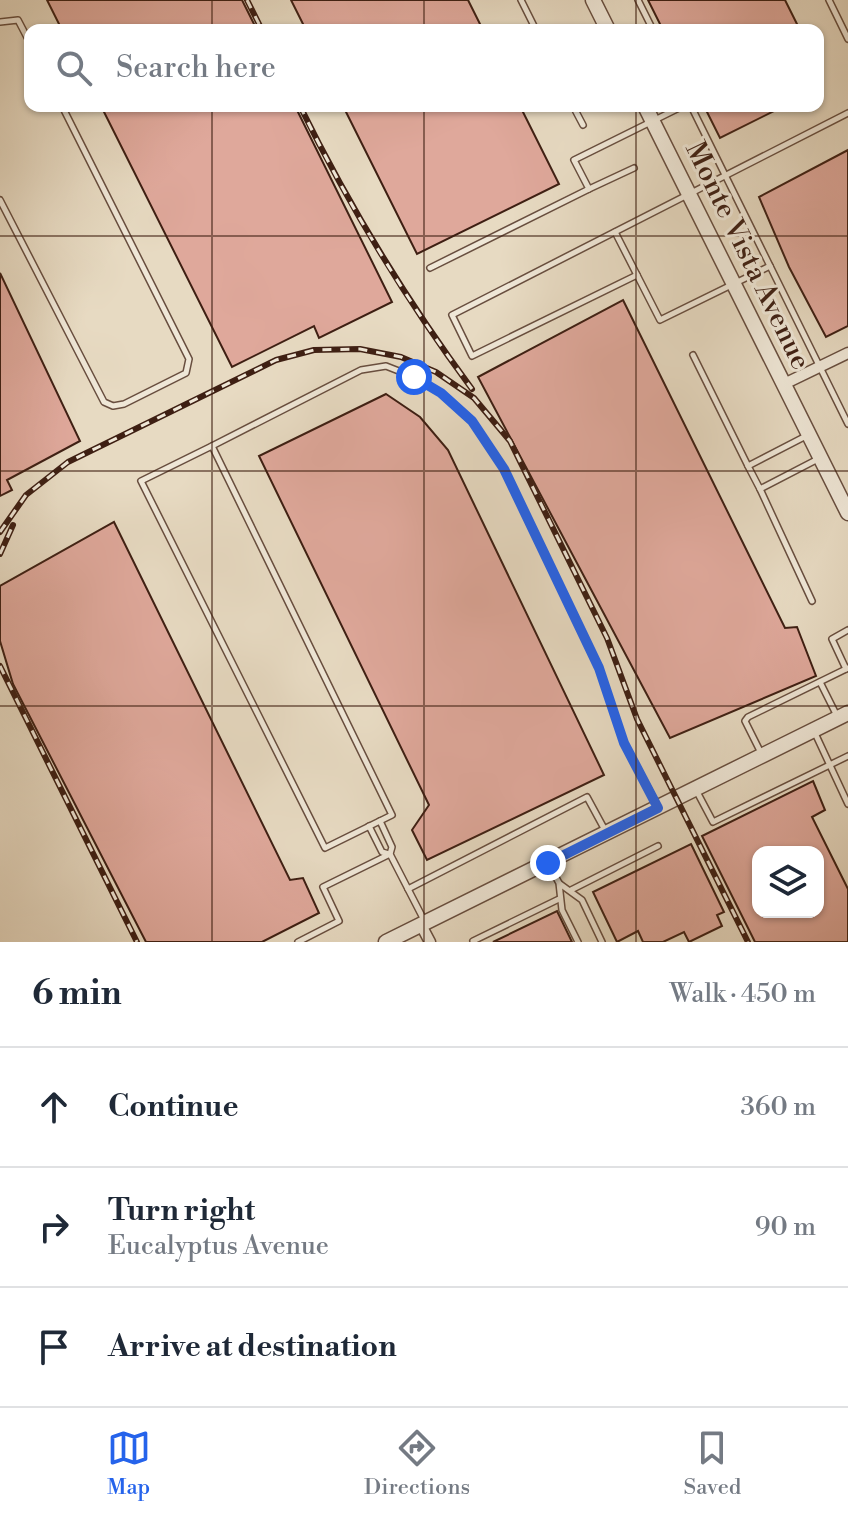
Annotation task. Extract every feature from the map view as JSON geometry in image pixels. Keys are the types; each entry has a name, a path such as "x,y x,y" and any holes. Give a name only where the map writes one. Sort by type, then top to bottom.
{"street":[{"path":"593,0 605,24"},
{"name":"Monte Vista Avenue","path":"648,112 848,513"},
{"path":"784,384 848,353"},
{"path":"386,942 843,715"},
{"path":"424,924 430,942"}],"lane":[{"path":"521,0 533,24"},
{"path":"638,0 650,24"},
{"path":"829,0 848,39"},
{"path":"0,22 18,20 24,32"},
{"path":"0,200 108,405 124,404 186,373 189,359 65,112"},
{"path":"576,112 583,125"},
{"path":"589,189 574,160 670,112"},
{"path":"694,112 848,424"},
{"path":"637,275 472,356 452,315 848,113"},
{"path":"430,268 634,168"},
{"path":"615,232 660,320 770,266"},
{"path":"693,355 812,601"},
{"path":"212,446 392,815 325,848 141,481 361,370 386,366 414,377 441,393 472,421 504,469 599,668 624,743 658,808"},
{"path":"748,466 809,435"},
{"path":"760,489 820,458"},
{"path":"762,756 745,721 847,668 832,639 848,630"},
{"path":"820,682 843,715"},
{"path":"814,730 848,804"},
{"path":"696,789 713,822 848,756"},
{"path":"408,889 587,797 606,833"},
{"path":"380,821 392,847 390,854 424,924"},
{"path":"369,826 382,852 390,854"},
{"path":"571,890 658,846"},
{"path":"298,942 339,921 323,887 390,854"},
{"path":"548,863 559,883 559,899 578,942"},
{"path":"559,883 582,900 602,942"},
{"path":"473,941 559,899"}],"building":[{"path":"47,0 242,0 254,24 59,24"},
{"path":"291,0 468,0 480,24 303,24"},
{"path":"648,0 785,0 797,24 660,24"},
{"path":"104,112 298,112 392,302 319,338 314,326 232,367"},
{"path":"346,112 523,112 559,184 417,254"},
{"path":"707,112 772,112 720,138"},
{"path":"848,150 848,326 826,337 789,267 759,197"},
{"path":"0,273 80,441 7,480 12,490 0,496"},
{"path":"623,300 785,628 797,627 816,676 670,738 478,377"},
{"path":"386,394 420,417 448,450 604,775 427,860 412,830 429,805 259,456"},
{"path":"114,522 290,880 303,878 319,913 262,942 146,942 13,684 0,641 0,586"},
{"path":"813,781 825,810 812,817 848,889 848,942 755,942 702,836"},
{"path":"691,844 724,912 717,915 722,926 689,942 684,932 663,942 643,942 638,931 617,942 593,892"},
{"path":"557,911 572,942 493,942"}],"railway":[{"path":"247,0 259,24"},
{"path":"303,112 379,251 472,389"},
{"path":"0,532 26,495 68,462 276,360 314,350 360,349 401,357 436,372 474,398 510,441 607,638 637,719 748,942"},
{"path":"0,554 13,525"},
{"path":"0,666 137,942"}],"route":[{"path":"414,377 441,393 472,421 504,469 599,668 624,743 658,808 548,863"}]}
